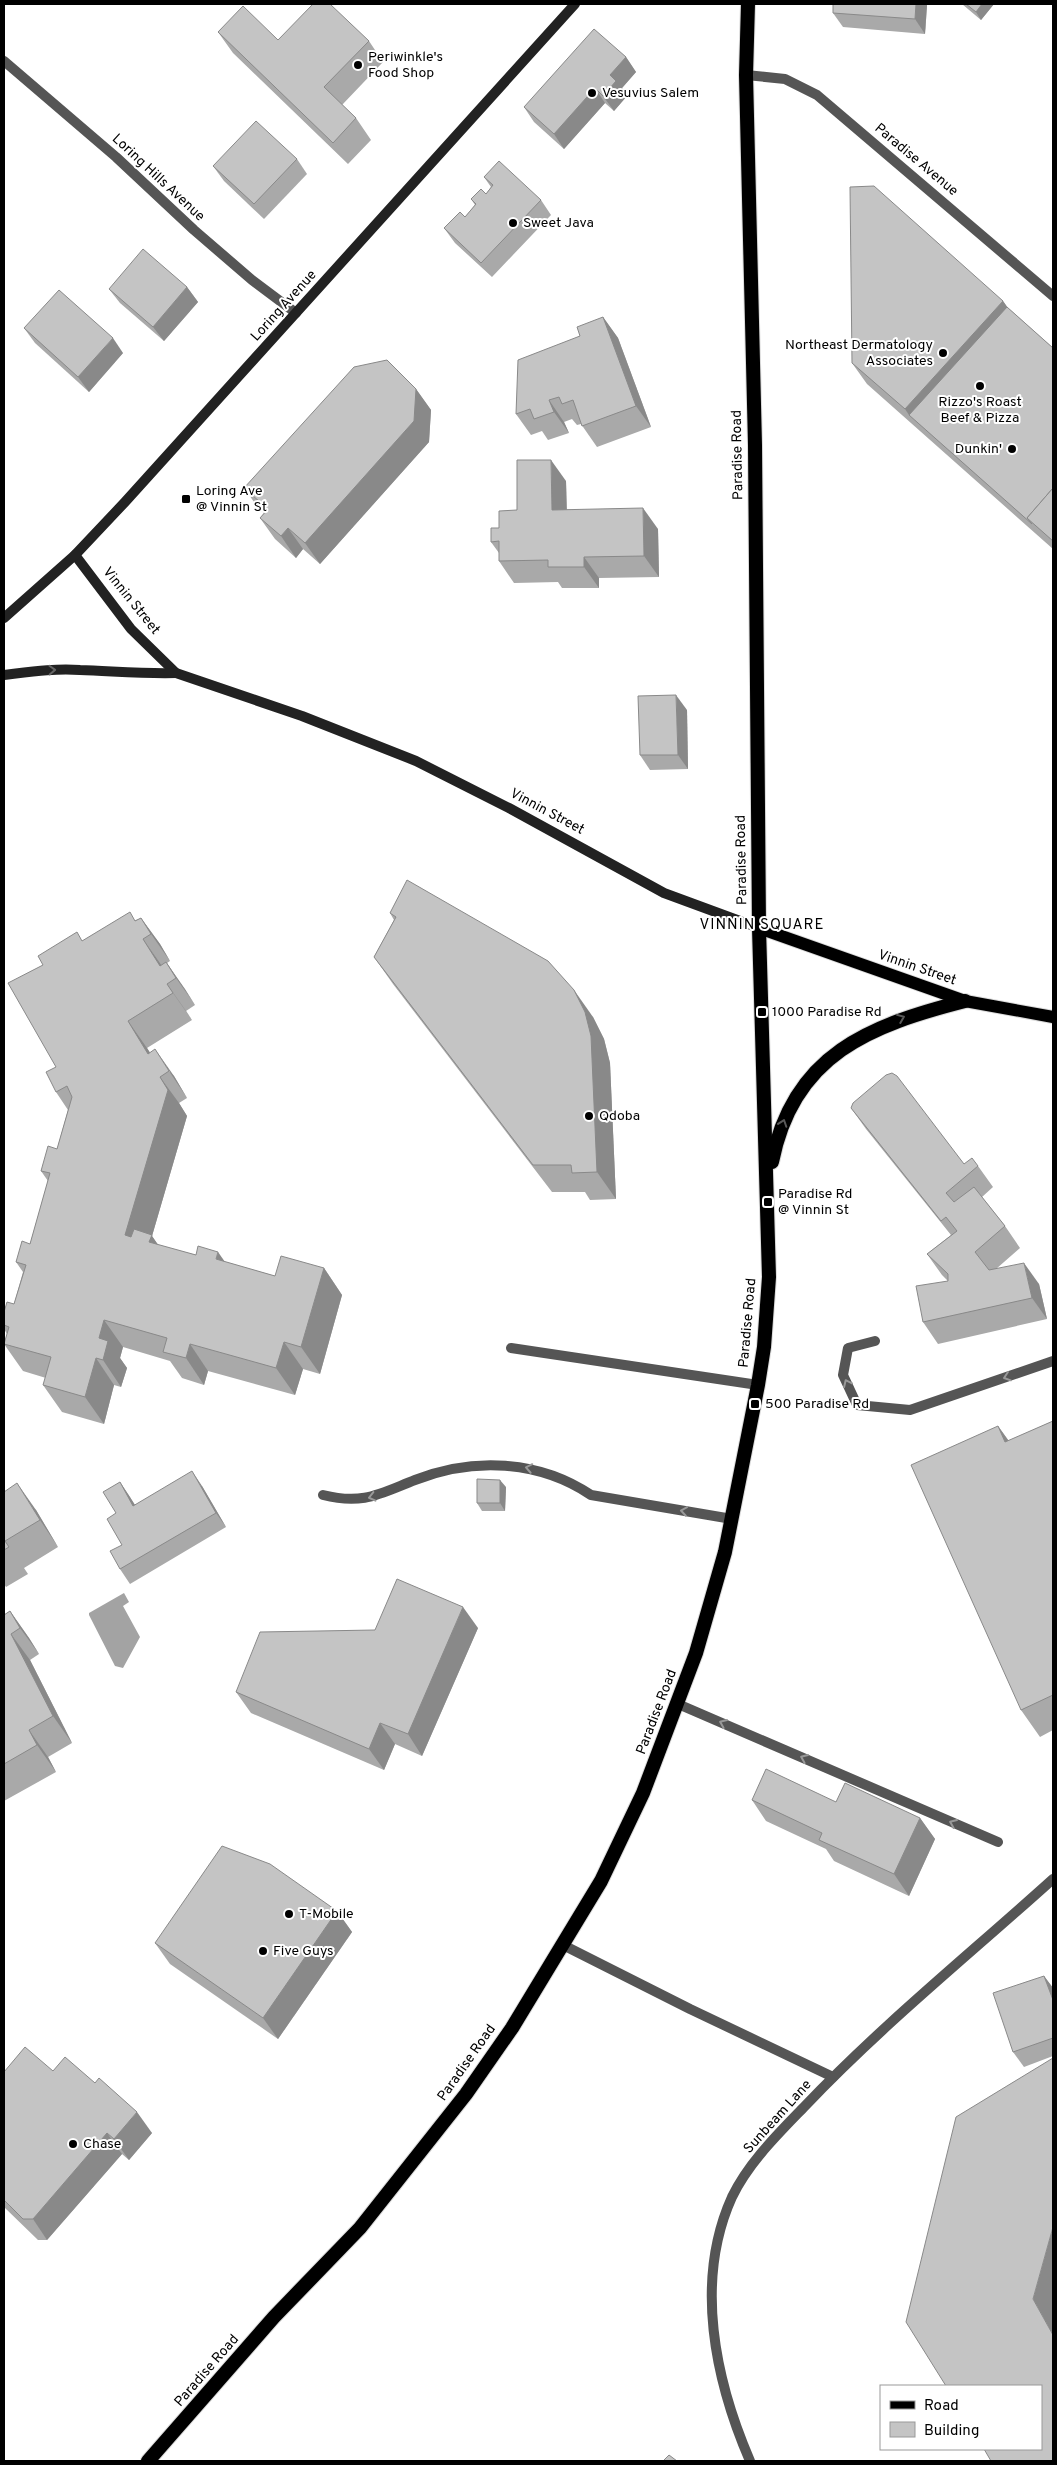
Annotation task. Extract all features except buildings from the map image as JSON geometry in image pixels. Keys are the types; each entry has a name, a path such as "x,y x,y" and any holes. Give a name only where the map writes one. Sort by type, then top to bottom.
{"highway":[{"name":"Paradise Road","path":"148,2461 274,2317 360,2228 466,2094 512,2028 600,1881 643,1793 696,1653 732,1518 764,1347 769,1277 768,1187 759,928 755,437 746,75 748,4"},
{"path":"768,1187 776,1145 787,1112 807,1082 844,1047 875,1029 910,1015 965,1001"}],"main road":[{"name":"Loring Avenue","path":"4,618 75,555 575,4"},
{"name":"Vinnin Street","path":"75,555 131,629 176,673 302,716 416,761 509,808 664,893 965,1001 1053,1017"},
{"path":"4,675 36,671 79,670 123,673 176,673"}],"street":[{"name":"Loring Hills Avenue","path":"4,61 116,157 194,230 252,280 296,313"},
{"name":"Paradise Avenue","path":"746,75 785,79 817,95 1053,296"},
{"path":"875,1340 848,1348 843,1375 857,1405 910,1410 1053,1361"},
{"path":"511,1348 758,1386"},
{"path":"323,1496 344,1501 366,1498 389,1492 416,1480 450,1470 475,1465 502,1464 534,1469 572,1482 591,1495 732,1518"},
{"path":"678,1704 998,1842"},
{"name":"Sunbeam Lane","path":"750,2461 722,2379 711,2315 712,2273 732,2197 758,2156 833,2077 1053,1879"},
{"path":"563,1945 833,2077"}],"shaded area":[{"path":"124,1593 129,1602 123,1606 140,1637 123,1668 115,1666 89,1613"}],"place":[{"name":"Periwinkle's Food Shop","path":"358,65"},
{"name":"Vesuvius Salem","path":"592,93"},
{"name":"Sweet Java","path":"513,223"},
{"name":"Northeast Dermatology Associates","path":"943,353"},
{"name":"Rizzo's Roast Beef & Pizza","path":"980,386"},
{"name":"Dunkin'","path":"1012,449"},
{"name":"Loring Ave @ Vinnin St","path":"186,499"},
{"name":"1000 Paradise Rd","path":"762,1012"},
{"name":"Qdoba","path":"589,1116"},
{"name":"Paradise Rd @ Vinnin St","path":"768,1202"},
{"name":"500 Paradise Rd","path":"755,1404"},
{"name":"T-Mobile","path":"289,1914"},
{"name":"Five Guys","path":"263,1951"},
{"name":"Chase","path":"73,2144"}],"district":[{"name":"VINNIN SQUARE","path":"762,925"}]}
